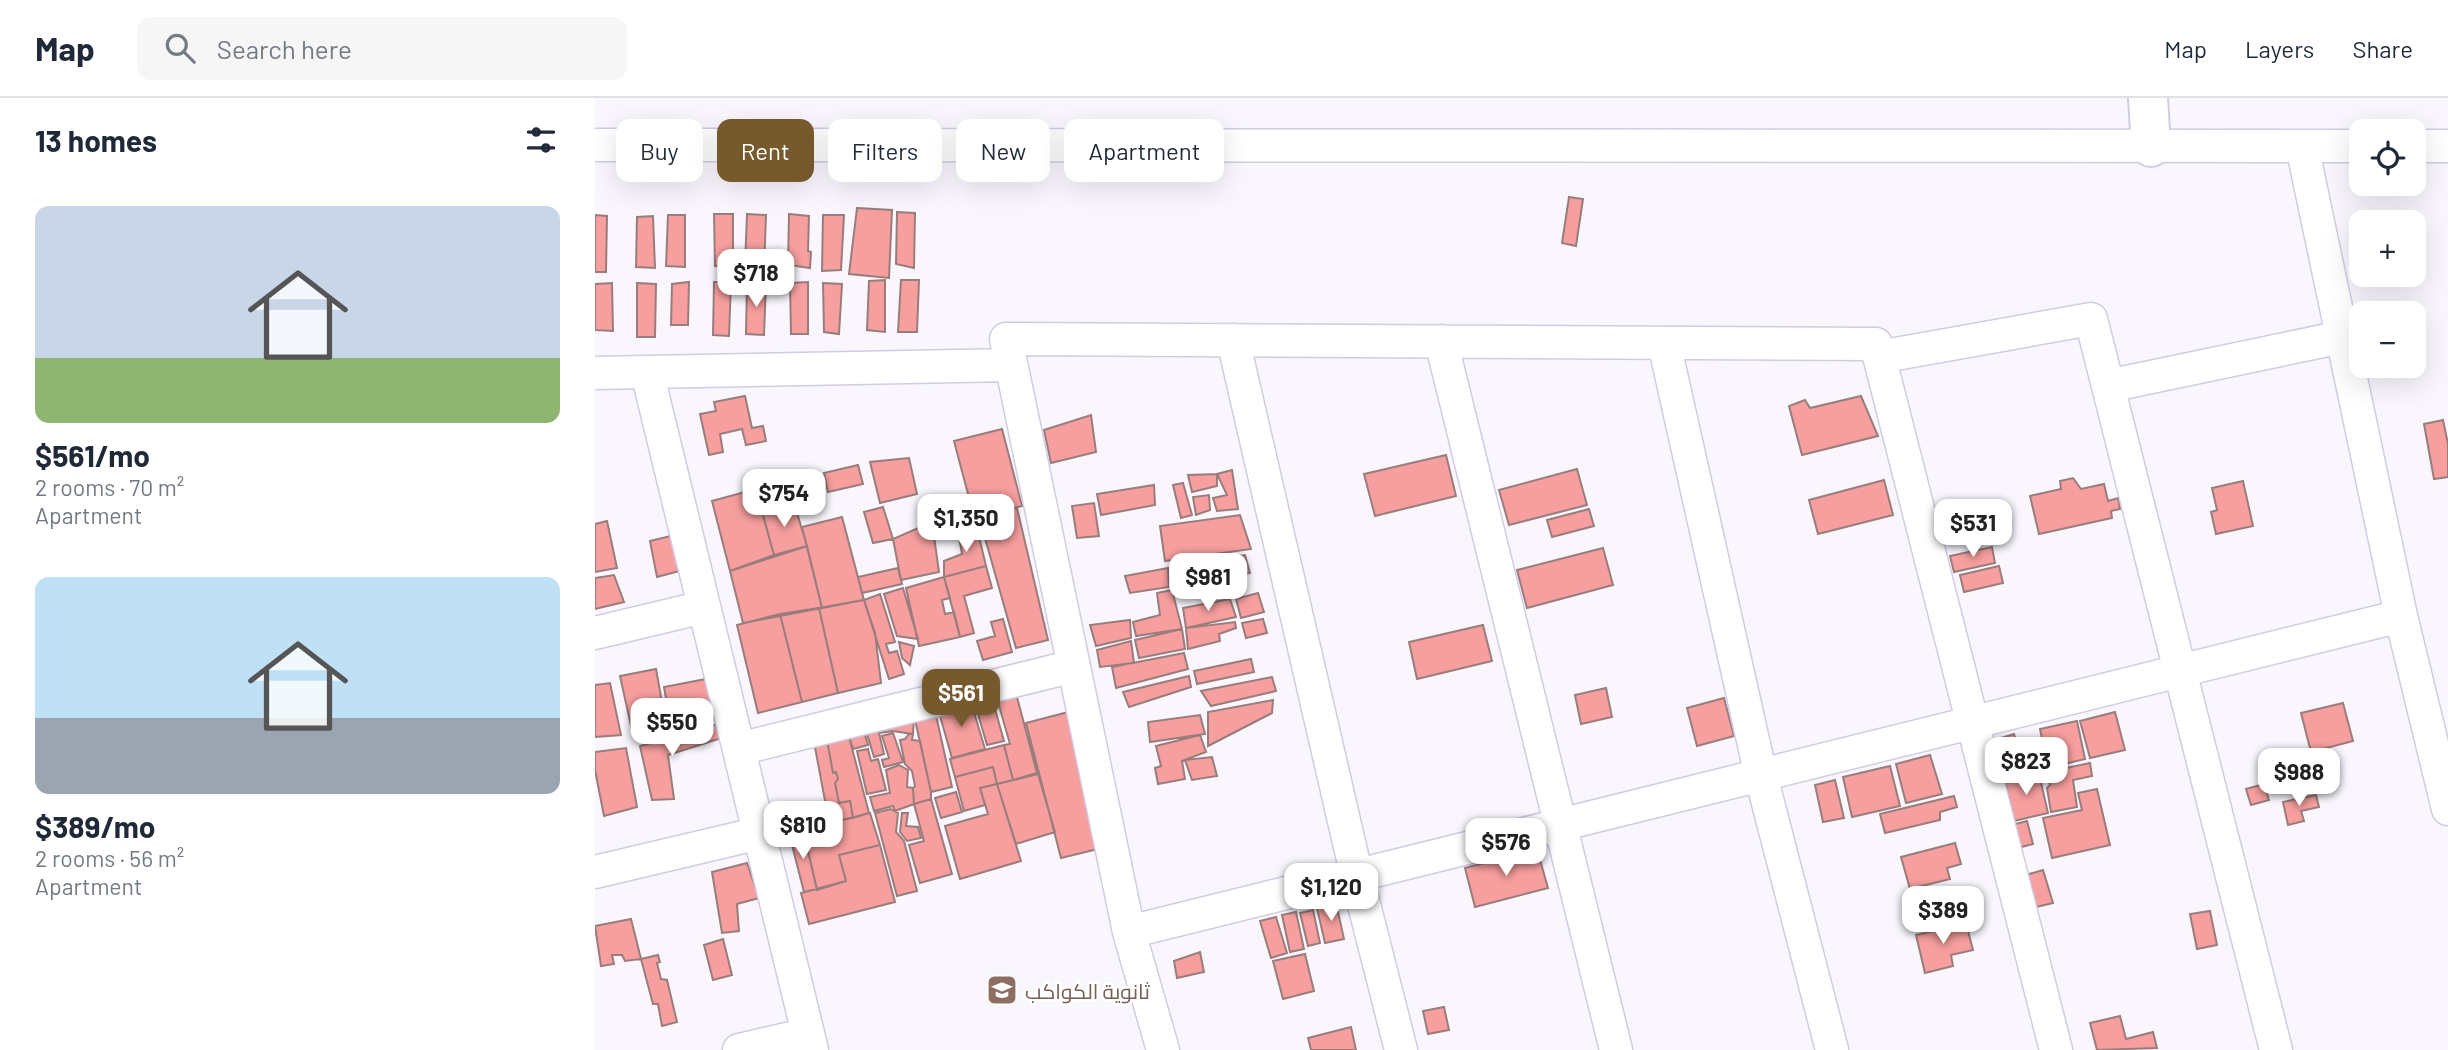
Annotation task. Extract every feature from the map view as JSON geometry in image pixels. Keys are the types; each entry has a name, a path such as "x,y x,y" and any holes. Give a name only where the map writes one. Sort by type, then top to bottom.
{"main road":[{"path":"2148,98 2151,147"}],"street":[{"path":"595,145 2349,146"},
{"path":"2302,146 2401,616 2448,809"},
{"path":"2426,146 2448,146"},
{"path":"1879,356 2091,318 2276,1050"},
{"path":"2108,386 2342,337"},
{"path":"1163,1050 1129,932 1006,339 1876,344 2056,1050"},
{"path":"1233,340 1357,877 1401,1050"},
{"path":"1441,341 1616,1050"},
{"path":"1664,343 1761,776 1832,1050"},
{"path":"595,373 1011,365"},
{"path":"647,372 810,1042 739,1050"},
{"path":"595,633 704,607"},
{"path":"1129,932 2401,616"},
{"path":"739,749 1074,666"},
{"path":"595,872 760,833"}],"building":[{"path":"1569,197 1583,199 1576,246 1562,243"},
{"path":"857,208 892,210 889,278 849,274"},
{"path":"897,212 915,213 914,268 896,264"},
{"path":"714,214 733,214 733,267 715,266"},
{"path":"747,214 766,215 764,270 745,266"},
{"path":"789,214 809,216 810,268 788,265"},
{"path":"595,215 607,216 606,272 595,272"},
{"path":"668,215 685,215 685,267 666,266"},
{"path":"823,215 844,215 841,270 822,271"},
{"path":"653,216 655,268 636,267 637,217"},
{"path":"885,280 885,332 867,330 869,281"},
{"path":"901,280 919,280 917,332 898,332"},
{"path":"689,282 688,325 671,325 672,284"},
{"path":"714,282 731,282 729,336 713,335"},
{"path":"808,282 808,334 791,334 790,283"},
{"path":"612,283 613,331 595,330 595,284"},
{"path":"637,283 656,284 655,337 637,337"},
{"path":"766,283 764,335 746,334 747,284"},
{"path":"823,283 842,284 839,334 824,332"},
{"path":"745,396 752,428 763,426 766,441 746,445 742,429 720,434 723,452 709,455 700,414 716,411 714,402"},
{"path":"1861,396 1878,436 1802,455 1789,406 1805,400 1810,408"},
{"path":"1091,415 1096,452 1051,463 1044,430"},
{"path":"2443,420 2448,444 2448,477 2434,479 2424,424"},
{"path":"1002,429 1022,506 998,512 1000,521 977,528 954,441"},
{"path":"1446,455 1456,496 1375,516 1364,474"},
{"path":"909,458 917,494 880,503 870,462"},
{"path":"858,465 863,484 828,492 824,473"},
{"path":"1577,469 1587,505 1509,525 1499,490"},
{"path":"1232,470 1238,509 1217,511 1213,498 1227,495 1217,474"},
{"path":"1217,474 1217,486 1192,492 1188,475"},
{"path":"2073,478 2081,489 2104,484 2108,501 2118,498 2120,509 2111,511 2112,518 2039,534 2030,496 2061,489 2060,481"},
{"path":"1884,480 1893,515 1818,534 1809,500"},
{"path":"2243,481 2253,526 2216,534 2211,512 2217,510 2212,488"},
{"path":"1183,483 1192,515 1181,518 1173,485"},
{"path":"1154,485 1155,505 1101,515 1097,494"},
{"path":"756,489 774,555 730,571 712,501"},
{"path":"1209,495 1210,510 1196,515 1193,497"},
{"path":"794,503 807,546 774,555 762,512"},
{"path":"1094,503 1099,536 1077,538 1072,506"},
{"path":"883,507 893,539 873,543 864,512"},
{"path":"1017,508 1048,640 1016,648 983,531 1004,524 1002,512"},
{"path":"1589,509 1594,526 1552,537 1547,520"},
{"path":"1240,515 1251,549 1165,561 1160,526"},
{"path":"842,517 864,600 822,608 802,527"},
{"path":"607,521 617,568 595,572 595,524"},
{"path":"932,522 939,572 901,580 893,539"},
{"path":"977,528 986,566 944,577 944,561 962,554 958,531"},
{"path":"679,534 687,569 657,577 650,541"},
{"path":"807,546 822,608 743,623 730,571"},
{"path":"1992,547 1995,563 1954,572 1950,556"},
{"path":"1603,548 1613,585 1527,608 1517,570"},
{"path":"1245,555 1250,573 1178,585 1173,566"},
{"path":"986,566 992,588 964,596 974,633 960,637 944,577"},
{"path":"1999,566 2003,583 1964,592 1960,575"},
{"path":"898,568 902,584 862,593 858,577"},
{"path":"1168,568 1169,587 1130,593 1125,576"},
{"path":"614,575 624,602 595,609 595,578"},
{"path":"944,577 950,598 942,600 945,614 954,612 960,637 919,646 906,588"},
{"path":"903,588 918,639 897,636 884,594"},
{"path":"1172,590 1182,629 1136,636 1133,622 1160,615 1157,593"},
{"path":"1258,593 1264,612 1241,618 1236,599"},
{"path":"880,594 895,642 886,644 889,653 897,651 904,674 889,679 864,600"},
{"path":"1230,599 1236,617 1186,628 1183,608"},
{"path":"864,600 875,633 881,683 838,693 819,608"},
{"path":"819,608 838,693 802,702 780,614"},
{"path":"780,614 802,702 758,713 737,625"},
{"path":"1003,619 1012,652 983,660 977,641 995,636 991,622"},
{"path":"1263,619 1267,633 1246,638 1242,623"},
{"path":"1130,620 1131,638 1096,646 1090,625"},
{"path":"1235,622 1236,628 1219,634 1220,641 1188,649 1186,628"},
{"path":"1483,625 1492,661 1417,679 1409,642"},
{"path":"1182,629 1185,649 1139,658 1135,640"},
{"path":"1131,641 1134,663 1100,667 1097,650"},
{"path":"899,642 914,646 910,665 902,658"},
{"path":"1184,653 1188,669 1116,688 1112,667"},
{"path":"1251,659 1254,672 1197,684 1194,671"},
{"path":"656,669 666,724 633,735 620,676"},
{"path":"1189,676 1191,687 1129,707 1123,692"},
{"path":"1272,677 1276,691 1211,706 1201,691"},
{"path":"706,679 720,718 671,727 664,687"},
{"path":"610,683 621,735 595,737 595,685"},
{"path":"1606,688 1612,717 1581,724 1575,695"},
{"path":"991,695 1004,741 987,745 974,700"},
{"path":"1017,697 1037,773 1013,780 1004,745 1010,744 998,702"},
{"path":"1724,698 1734,736 1697,746 1687,708"},
{"path":"970,699 985,749 952,758 938,709"},
{"path":"1273,700 1272,713 1208,746 1208,712"},
{"path":"2343,703 2353,741 2311,752 2301,713"},
{"path":"935,711 952,787 931,792 914,715"},
{"path":"1072,711 1106,847 1061,858 1026,723"},
{"path":"2115,712 2125,750 2090,758 2080,721"},
{"path":"1200,715 1205,734 1150,742 1148,722"},
{"path":"914,718 913,734 893,731 879,733 884,754 874,757 865,727"},
{"path":"2077,721 2085,759 2048,768 2040,729"},
{"path":"718,724 725,737 668,755 674,799 652,800 640,746"},
{"path":"863,728 868,745 853,749 848,733"},
{"path":"848,733 869,813 853,818 850,801 839,803 835,783 838,779 836,772 833,773 827,740"},
{"path":"893,733 903,762 884,767 882,760 889,758 882,736"},
{"path":"913,734 912,740 920,741 931,792 931,799 914,804 912,771 905,764 900,740"},
{"path":"2014,734 2018,746 2002,751 1998,739"},
{"path":"1200,735 1206,752 1182,761 1185,779 1158,784 1155,768 1161,766 1156,746"},
{"path":"827,740 833,773 836,772 838,779 835,783 839,803 850,801 853,818 829,822 814,742"},
{"path":"1004,745 1013,780 997,784 993,767 955,777 950,759"},
{"path":"2039,746 2043,769 2026,772 2022,749"},
{"path":"626,748 637,807 604,816 595,770 595,752"},
{"path":"868,749 871,761 878,759 886,790 867,794 857,751"},
{"path":"2017,750 2023,773 2005,777 2000,755"},
{"path":"1930,755 1942,794 1906,803 1896,764"},
{"path":"1212,757 1217,776 1192,780 1185,760"},
{"path":"2303,757 2309,779 2269,790 2264,768"},
{"path":"2090,763 2092,776 2073,780 2077,807 2051,812 2047,772"},
{"path":"899,765 908,770 907,787 913,788 914,804 895,811 893,806 874,811 870,797 890,793 886,770"},
{"path":"1890,766 1900,806 1852,817 1843,777"},
{"path":"993,767 997,784 980,788 985,805 964,811 955,777"},
{"path":"1038,774 1055,832 1016,844 997,784"},
{"path":"2039,774 2048,813 2014,821 2005,781"},
{"path":"1835,780 1844,818 1823,822 1815,785"},
{"path":"997,784 1021,861 960,879 945,826 988,814 980,788"},
{"path":"2264,784 2269,800 2251,805 2246,789"},
{"path":"2097,789 2110,845 2052,858 2043,818 2082,810 2078,793"},
{"path":"956,792 962,812 941,818 935,798"},
{"path":"2316,795 2319,807 2301,811 2304,821 2288,825 2283,802"},
{"path":"1954,796 1957,807 1940,812 1940,820 1885,833 1880,814"},
{"path":"931,799 952,874 920,883 909,845 924,841 914,804"},
{"path":"891,809 898,813 896,832 904,841 917,891 897,896 875,813"},
{"path":"870,813 880,845 839,855 846,881 817,890 803,830"},
{"path":"902,813 908,813 906,826 918,827 921,838 907,841 900,832"},
{"path":"2027,821 2033,844 2018,848 2012,825"},
{"path":"803,830 817,889 804,892 789,833"},
{"path":"1955,843 1961,864 1947,868 1950,879 1910,889 1901,857"},
{"path":"880,845 895,902 809,924 801,893 846,881 839,855"},
{"path":"1537,849 1548,888 1475,907 1465,868"},
{"path":"747,863 759,898 737,904 739,931 722,933 712,872"},
{"path":"2043,870 2053,903 2036,907 2026,875"},
{"path":"1336,903 1344,939 1325,943 1317,908"},
{"path":"1313,910 1320,943 1308,946 1300,913"},
{"path":"2210,911 2217,945 2197,949 2190,914"},
{"path":"1296,912 1304,949 1290,952 1282,915"},
{"path":"1276,917 1287,953 1271,958 1260,921"},
{"path":"631,919 641,959 625,961 622,955 612,955 614,964 601,966 595,926"},
{"path":"1966,923 1973,950 1951,955 1953,966 1925,973 1916,935"},
{"path":"723,939 732,975 713,980 704,945"},
{"path":"1200,952 1204,972 1177,978 1174,961"},
{"path":"1305,954 1314,991 1283,999 1273,961"},
{"path":"658,955 661,979 667,980 677,1022 662,1026 658,1004 653,1004 641,959"},
{"path":"1444,1007 1449,1030 1428,1034 1423,1011"},
{"path":"2120,1016 2126,1039 2153,1032 2157,1048 2097,1050 2090,1023"},
{"path":"1351,1027 1356,1050 1311,1050 1308,1038"}],"place":[{"name":"ثانوية الكواكب","path":"1002,990"}]}
